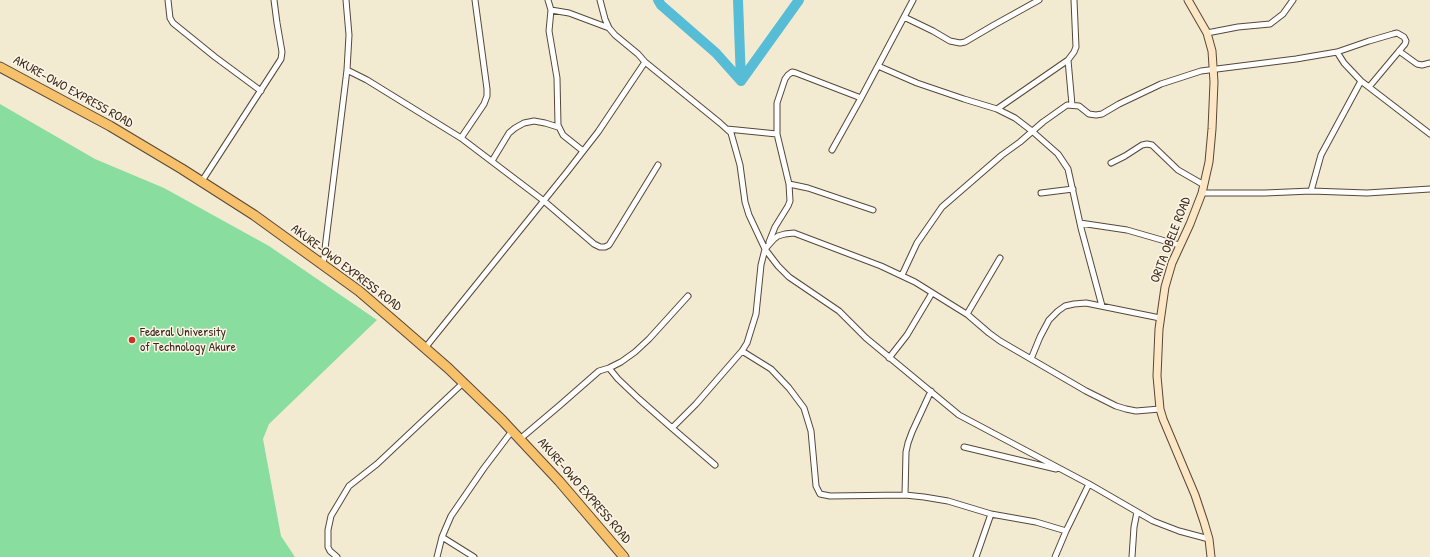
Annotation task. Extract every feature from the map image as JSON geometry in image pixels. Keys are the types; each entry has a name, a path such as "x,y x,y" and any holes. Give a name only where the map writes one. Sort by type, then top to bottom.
{"highway":[{"name":"AKURE-OWO EXPRESS ROAD","path":"0,67 110,126 202,181 254,215 359,291 425,348 520,439 570,492 624,557"}],"main road":[{"name":"ORITA OBELE ROAD","path":"1188,0 1207,33 1212,51 1214,68 1212,129 1209,162 1202,193 1190,224 1179,245 1165,287 1157,350 1157,376 1160,409 1172,443 1195,495 1209,539 1211,557"}],"street":[{"path":"168,0 170,18 173,23 261,91"},
{"path":"202,181 281,59 282,56 274,0"},
{"path":"323,265 347,70 349,35 346,0"},
{"path":"461,138 484,104 487,88 475,0"},
{"path":"548,0 551,10 549,31 557,78 558,127 563,135 583,152"},
{"path":"600,0 605,19 609,28 615,35 638,54 644,62 727,129 731,134 736,149 749,215 765,249 789,277 839,311 889,358 959,415 1089,484 1162,526 1209,539"},
{"path":"832,150 912,0"},
{"path":"904,17 950,41 960,43 965,42 1039,0"},
{"path":"997,109 1068,60 1074,52 1076,47 1074,0"},
{"path":"1207,33 1238,27 1270,24 1283,14 1293,0"},
{"path":"551,10 569,13 609,28"},
{"path":"902,275 917,243 942,207 985,169 1067,105 1079,106 1089,114 1102,114 1119,104 1161,84 1190,74 1214,68 1296,59 1337,52 1397,33 1404,37 1406,41 1399,51 1369,87"},
{"path":"1399,51 1417,64 1422,65 1430,63"},
{"path":"1337,52 1344,63 1361,81 1430,134"},
{"path":"1068,60 1072,105"},
{"path":"425,348 583,152 644,62"},
{"path":"878,66 923,85 997,109 1015,118 1058,154 1068,169 1080,223 1102,306"},
{"path":"347,70 367,80 461,138 544,200 594,244 600,247 609,245 658,165"},
{"path":"769,244 775,227 790,201 789,184 777,134 777,103 788,75 792,72 861,98"},
{"path":"1311,191 1321,156 1361,81"},
{"path":"492,161 509,133 524,123 534,121 558,127"},
{"path":"727,129 777,134"},
{"path":"1112,164 1142,145 1152,145 1178,170 1204,185"},
{"path":"789,184 808,188 873,210"},
{"path":"1041,193 1072,189"},
{"path":"1202,193 1311,191 1367,192 1430,189"},
{"path":"1080,223 1127,230 1179,245"},
{"path":"672,428 696,404 742,351 747,343 756,314 761,265 765,249 778,236 785,234 794,234 902,275 967,314 989,333 1031,359 1086,391 1116,406 1136,410 1160,409"},
{"path":"967,314 1000,258"},
{"path":"889,358 906,335 932,293"},
{"path":"520,439 599,371 621,362 635,352 649,339 688,296"},
{"path":"1031,359 1049,320 1065,306 1086,303 1134,314 1160,318"},
{"path":"742,351 771,369 789,388 804,408 811,431 816,486 820,494 830,496 905,495 948,501 991,514 1036,522 1066,531"},
{"path":"609,368 639,399 715,465"},
{"path":"337,557 328,548 328,530 331,516 349,486 377,464 463,383"},
{"path":"905,495 906,452 908,443 930,391"},
{"path":"437,557 442,537 456,509 512,431"},
{"path":"964,447 1064,471"},
{"path":"1055,557 1089,484"},
{"path":"1132,557 1134,527 1137,512"},
{"path":"976,557 991,514"},
{"path":"442,537 474,557"}],"green space":[{"name":"Federal University of Technology Akure","path":"0,104 95,159 164,188 269,246 377,320 269,424 263,439 281,536 295,557 0,557"}],"waterway":[{"path":"658,0 661,5 716,53 741,81 799,0"},
{"path":"738,0 741,81"}],"place":[{"name":"Federal University of Technology Akure","path":"132,340"}]}
